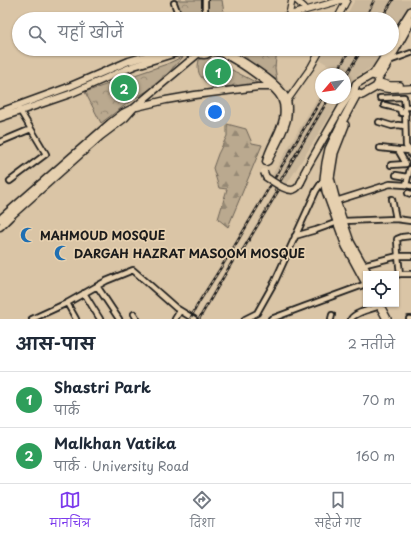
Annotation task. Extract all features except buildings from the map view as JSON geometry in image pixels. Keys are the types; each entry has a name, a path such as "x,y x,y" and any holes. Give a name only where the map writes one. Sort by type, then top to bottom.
{"main road":[{"path":"399,30 411,12"},
{"path":"399,43 411,21"},
{"path":"0,118 19,108 129,61 146,56"},
{"path":"0,112 70,94 127,69 167,56"},
{"path":"0,227 96,141 125,118 142,100 191,56"},
{"path":"226,56 250,70 273,87 283,102 283,119 266,162 264,172 266,177 269,179 290,190 295,190 307,175 357,92 377,80 392,56"},
{"path":"233,56 254,68 276,85 286,97 287,114 284,128 268,161 266,162"},
{"path":"377,80 384,56"},
{"path":"363,278 346,246 330,178 334,153 357,92 356,84 369,76 377,80"},
{"path":"0,220 123,113 134,108 173,99 258,87 273,87"},
{"path":"357,92 329,149 324,179 326,191 350,242 366,271"},
{"path":"382,307 387,319"},
{"path":"383,307 393,319"}],"street":[{"path":"205,0 205,12"},
{"path":"290,12 292,0"},
{"path":"296,0 306,10"},
{"path":"299,12 342,0"},
{"path":"341,12 347,0"},
{"path":"174,3 177,12"},
{"path":"389,61 409,54"},
{"path":"287,101 311,67 316,56"},
{"path":"377,80 390,85 411,84"},
{"path":"377,80 383,89 411,88"},
{"path":"404,88 406,113 405,139 406,146 410,153"},
{"path":"380,98 404,97"},
{"path":"384,105 400,109 400,113 406,113"},
{"path":"405,107 411,107"},
{"path":"10,181 46,154 19,108"},
{"path":"379,122 392,126 405,126"},
{"path":"0,142 31,129"},
{"path":"405,139 411,140"},
{"path":"380,148 410,153"},
{"path":"398,150 406,164 393,165 396,173 408,177"},
{"path":"336,201 390,184 409,186 408,177 411,169"},
{"path":"245,319 257,313 276,281 316,191 324,179"},
{"path":"392,199 396,219"},
{"path":"295,236 341,222 396,219 411,221"},
{"path":"398,271 397,239 411,236"},
{"path":"362,265 398,256 411,256"},
{"path":"32,319 38,318 106,281 133,270 180,311 194,319"},
{"path":"399,274 411,274"},
{"path":"271,319 286,317 303,307 363,285"},
{"path":"97,286 119,319"},
{"path":"84,293 100,319"},
{"path":"66,303 76,319"},
{"path":"351,319 351,317 358,313 375,307"},
{"path":"175,319 180,311"},
{"path":"134,314 137,319"}],"shaded area":[{"path":"355,0 411,0 411,8 399,27 399,12 348,12"},
{"path":"323,56 381,56 375,65 359,75 351,84 351,68 333,68 320,60"},
{"path":"315,102 315,104 337,104 287,184 272,175"}],"green space":[{"path":"178,0 203,0 203,12 180,12 176,3"},
{"path":"207,0 222,0 224,12 205,12"},
{"path":"184,56 158,84 128,103 101,123 85,92 167,64"},
{"path":"239,56 276,56 275,68 277,80"},
{"path":"209,58 261,85 215,90 199,74 199,60"},
{"path":"227,124 246,129 252,143 262,145 228,227 218,219 227,189 219,188 213,168 227,136"}],"railway":[{"path":"368,12 374,0"},
{"path":"385,12 393,0"},
{"path":"339,68 346,56"},
{"path":"350,68 358,56"},
{"path":"190,319 318,104"},
{"path":"275,190 325,104"},
{"path":"238,258 281,186"},
{"path":"199,319 238,252"}],"place":[{"name":"Shastri Park","path":"218,72"},
{"name":"Malkhan Vatika","path":"124,88"},
{"name":"MAHMOUD MOSQUE","path":"28,235"},
{"name":"DARGAH HAZRAT MASOOM MOSQUE","path":"62,253"}]}
